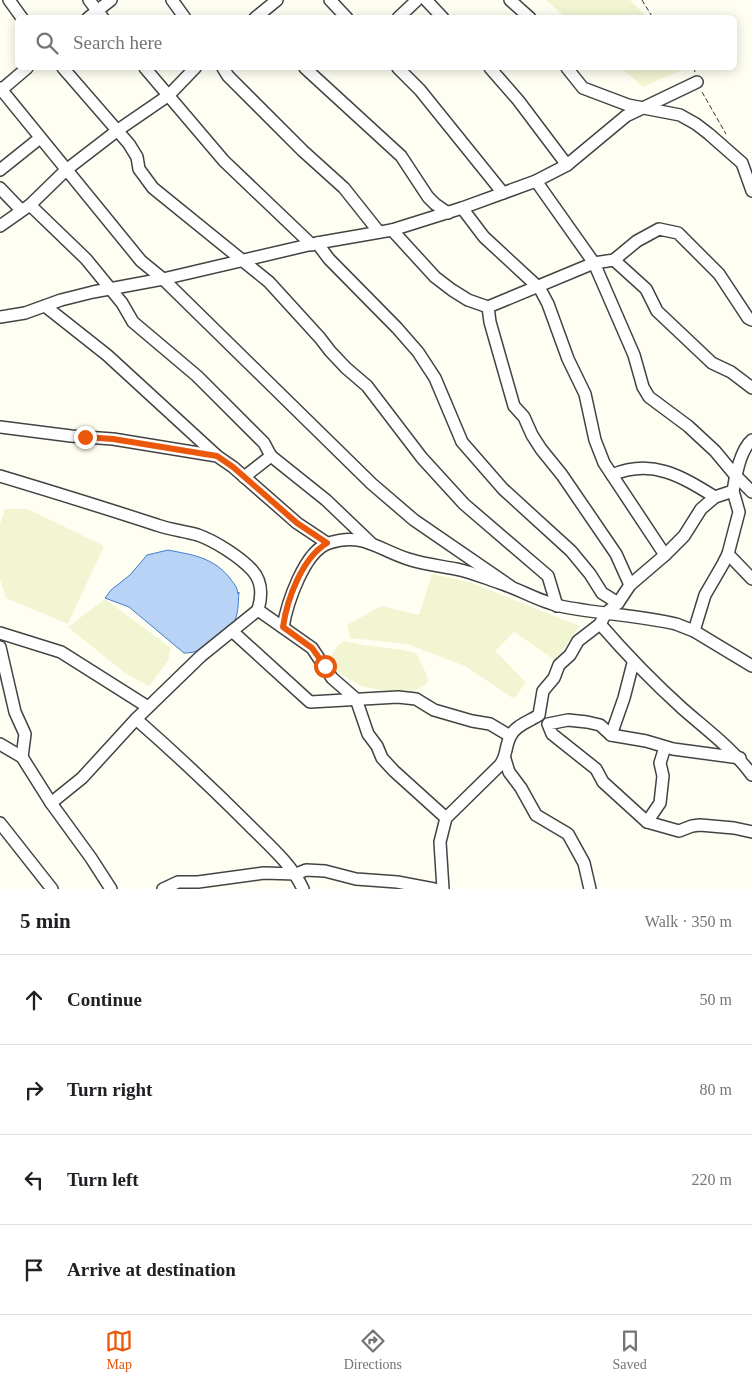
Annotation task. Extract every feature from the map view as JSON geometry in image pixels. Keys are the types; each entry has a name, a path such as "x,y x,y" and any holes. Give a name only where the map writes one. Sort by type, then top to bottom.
{"street":[{"path":"9,0 20,15"},
{"path":"89,0 96,15 111,0"},
{"path":"172,0 183,15"},
{"path":"256,0 258,15"},
{"path":"258,15 277,0"},
{"path":"330,0 344,15"},
{"path":"401,15 418,0"},
{"path":"426,0 440,15"},
{"path":"510,0 527,15"},
{"path":"25,70 0,90 112,223 141,261 163,279 372,484 414,520 510,586"},
{"path":"65,70 118,130 138,157 140,169 153,188 269,282 336,357 367,386 422,458 464,504 548,576 557,606"},
{"path":"147,70 224,161 314,244 397,328 418,352 434,378 462,442 503,489 572,551 602,593 618,603"},
{"path":"0,226 25,208 66,170 118,130 169,95 193,70"},
{"path":"224,70 303,151 344,188 380,232"},
{"path":"307,70 401,156 428,197 448,213"},
{"path":"400,70 420,90 503,193"},
{"path":"492,70 518,100 567,165"},
{"path":"569,70 583,88 641,108 680,115 710,134 742,163 752,191"},
{"path":"0,317 25,314 78,295 163,279 314,244 392,230 448,213 536,181 567,165 626,116 697,82"},
{"path":"0,170 40,138"},
{"path":"536,181 594,263 634,355 645,391 649,397 688,426 715,451 752,492"},
{"path":"0,188 86,259 122,303 133,322 197,376 264,443 271,456 326,500 372,542 391,553 419,563 458,569 510,586 557,606 661,621 694,631 752,666"},
{"path":"462,208 490,243 539,287 548,304 568,359 585,394 599,452 665,556"},
{"path":"392,230 435,276 452,290 468,300 488,307 594,263 614,260 637,241 659,229 678,233 719,274 748,318 752,320"},
{"path":"614,260 646,290 657,311 712,363 731,372 752,388"},
{"path":"45,306 107,355 217,456 297,523 327,543"},
{"path":"488,307 490,322 514,406 524,417 541,449 562,475 616,554 630,585"},
{"path":"1,431 113,439 217,456"},
{"path":"694,631 705,595 728,554 739,512 733,491 735,475 747,444 752,440"},
{"path":"244,477 271,456"},
{"path":"612,475 626,469 654,468 687,480 715,497"},
{"path":"0,476 210,540 253,571 259,580 262,597 258,610 254,615 200,656 136,719 82,778 51,803"},
{"path":"539,715 543,692 554,678 559,665 570,655 578,641 600,624 606,613 618,603 630,585 665,556 684,536 701,509 715,497 733,491"},
{"path":"283,627 290,600 308,562 318,549 327,543 349,538 372,542"},
{"path":"728,554 752,579"},
{"path":"258,610 312,648 332,678 356,699 368,734 377,746 382,758 446,818"},
{"path":"600,624 633,663 740,758 752,775"},
{"path":"232,631 310,702 398,697 416,699 434,710 490,724 510,736"},
{"path":"0,633 61,652 148,707"},
{"path":"0,646 15,712 25,734 22,757"},
{"path":"611,735 624,698 633,663"},
{"path":"539,715 552,723"},
{"path":"539,715 518,727 510,736 505,759 508,772 521,788 536,815 568,834 584,863 590,889"},
{"path":"136,719 187,764 266,842 296,874 303,889"},
{"path":"740,758 665,747 646,741 611,735 600,725 568,720 548,724 552,734 596,769 603,782 647,822 679,831 700,825 734,828 752,832"},
{"path":"0,744 22,757 51,803 111,889"},
{"path":"647,822 660,803 663,776 660,763 665,747"},
{"path":"443,889 440,842 446,818 505,759"},
{"path":"0,823 52,889"},
{"path":"162,889 178,882 198,882 264,874 296,874 306,870 325,871 373,885 397,882 434,889"}],"path":[{"path":"642,0 651,15"},
{"path":"694,70 697,82 725,134"}],"green space":[{"path":"546,0 630,0 645,15 563,15"},
{"path":"623,70 681,70 643,87"},
{"path":"5,509 28,509 104,546 68,624 6,598 0,579 0,524"},
{"path":"432,574 469,582 580,626 555,660 514,632 495,651 526,682 514,699 465,666 407,644 350,638 347,625 381,606 419,615"},
{"path":"105,599 171,648 168,661 149,686 125,673 68,627"},
{"path":"344,641 416,653 427,675 428,682 410,693 361,686 336,671 331,664 330,657 338,645"}],"water":[{"path":"168,550 202,558 216,565 229,577 236,587 238,594 239,592 237,613 231,626 213,643 191,653 184,653 129,607 105,598 111,590 130,575 147,555"}],"route":[{"path":"85,437 113,439 217,456 233,467 297,523 327,543 318,549 300,576 286,610 283,627 312,648 325,666"}]}
